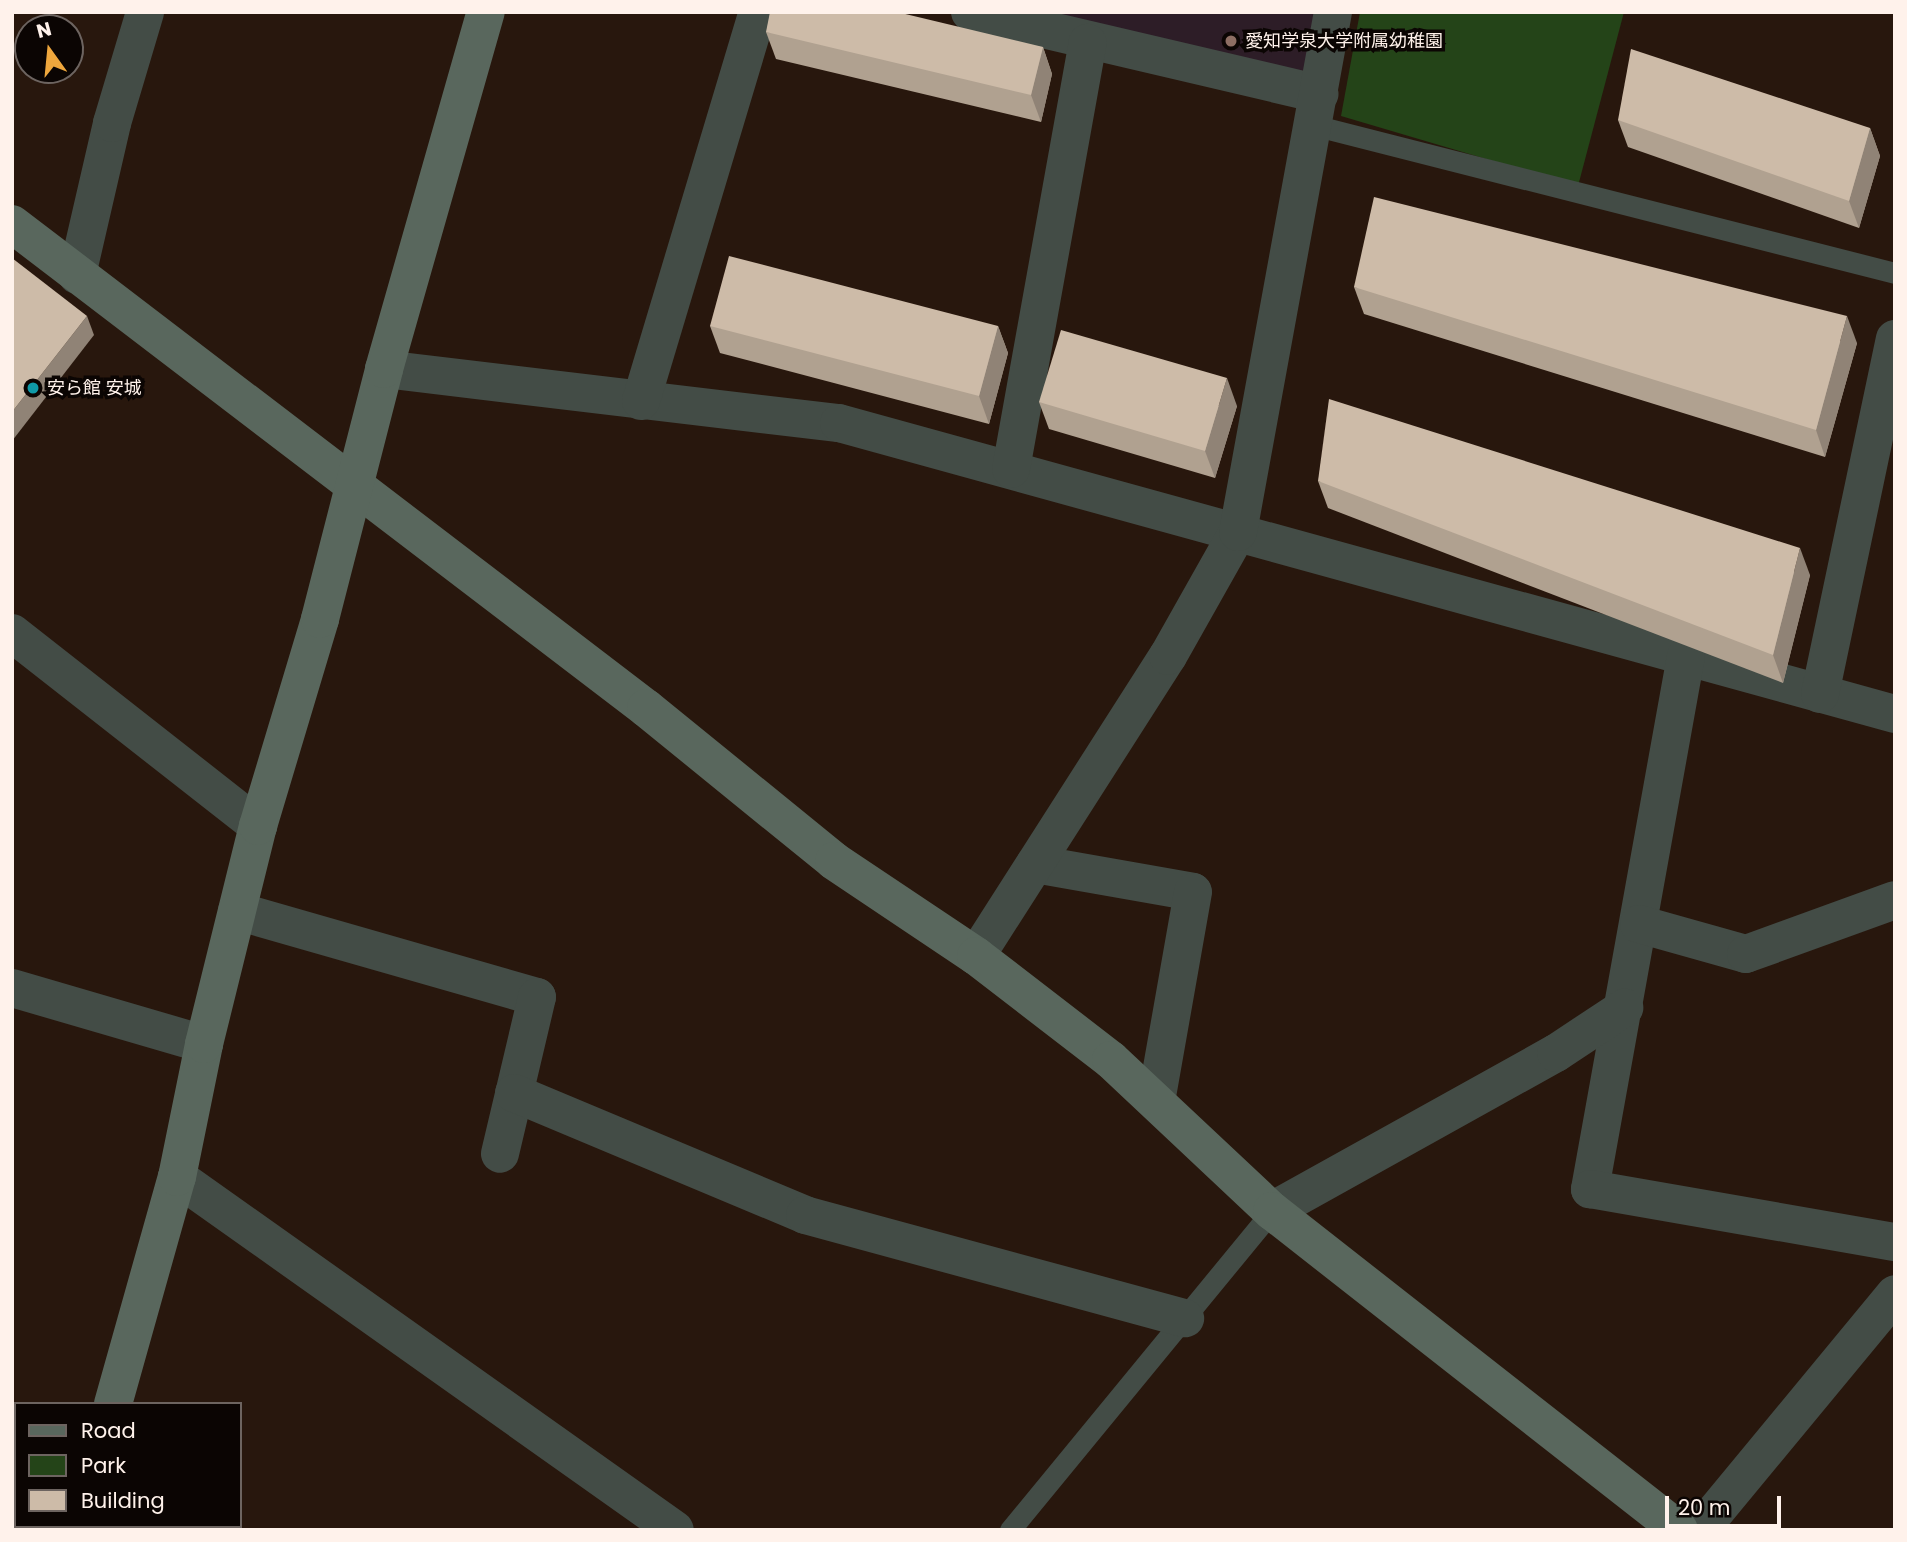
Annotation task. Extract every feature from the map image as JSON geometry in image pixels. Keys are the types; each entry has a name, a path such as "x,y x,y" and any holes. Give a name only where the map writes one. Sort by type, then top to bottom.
{"street":[{"path":"77,275 112,123 145,12"},
{"path":"114,1402 177,1177 204,1044 258,826 486,12"},
{"path":"641,401 758,12"},
{"path":"970,12 1316,109"},
{"path":"976,956 1168,656 1238,532 1333,12"},
{"path":"1011,469 1088,43"},
{"path":"12,224 646,708 834,861 976,956 1111,1060 1272,1211 1679,1530"},
{"path":"1821,694 1895,339"},
{"path":"384,369 839,422 1895,714"},
{"path":"12,634 258,826"},
{"path":"1686,656 1590,1189 1895,1242"},
{"path":"1035,864 1193,892 1156,1101"},
{"path":"1639,924 1746,954 1895,900"},
{"path":"237,911 537,997 500,1154"},
{"path":"12,988 204,1044"},
{"path":"1272,1211 1556,1053 1624,1008"},
{"path":"514,1093 805,1215 1185,1318"},
{"path":"177,1177 675,1530"},
{"path":"1700,1530 1895,1294"}],"lane":[{"path":"1316,109 1895,272"},
{"path":"1010,1530 1272,1211"}],"shaded area":[{"name":"愛知学泉大学附属幼稚園","path":"1028,12 1319,12 1309,70 1292,76"}],"green space":[{"path":"1360,12 1624,12 1578,186 1341,116"}],"building":[{"path":"770,12 897,12 1043,47 1031,95 766,32"},
{"path":"1631,49 1870,128 1849,201 1618,120"},
{"path":"1374,197 1847,316 1816,430 1354,287"},
{"path":"729,256 998,326 979,396 710,326"},
{"name":"安ら館 安城","path":"12,258 87,316 12,412"},
{"path":"1061,330 1227,378 1205,451 1039,402"},
{"path":"1329,399 1800,548 1773,655 1318,481"}],"place":[{"name":"愛知学泉大学附属幼稚園","path":"1231,41"},
{"name":"安ら館 安城","path":"33,388"}]}
